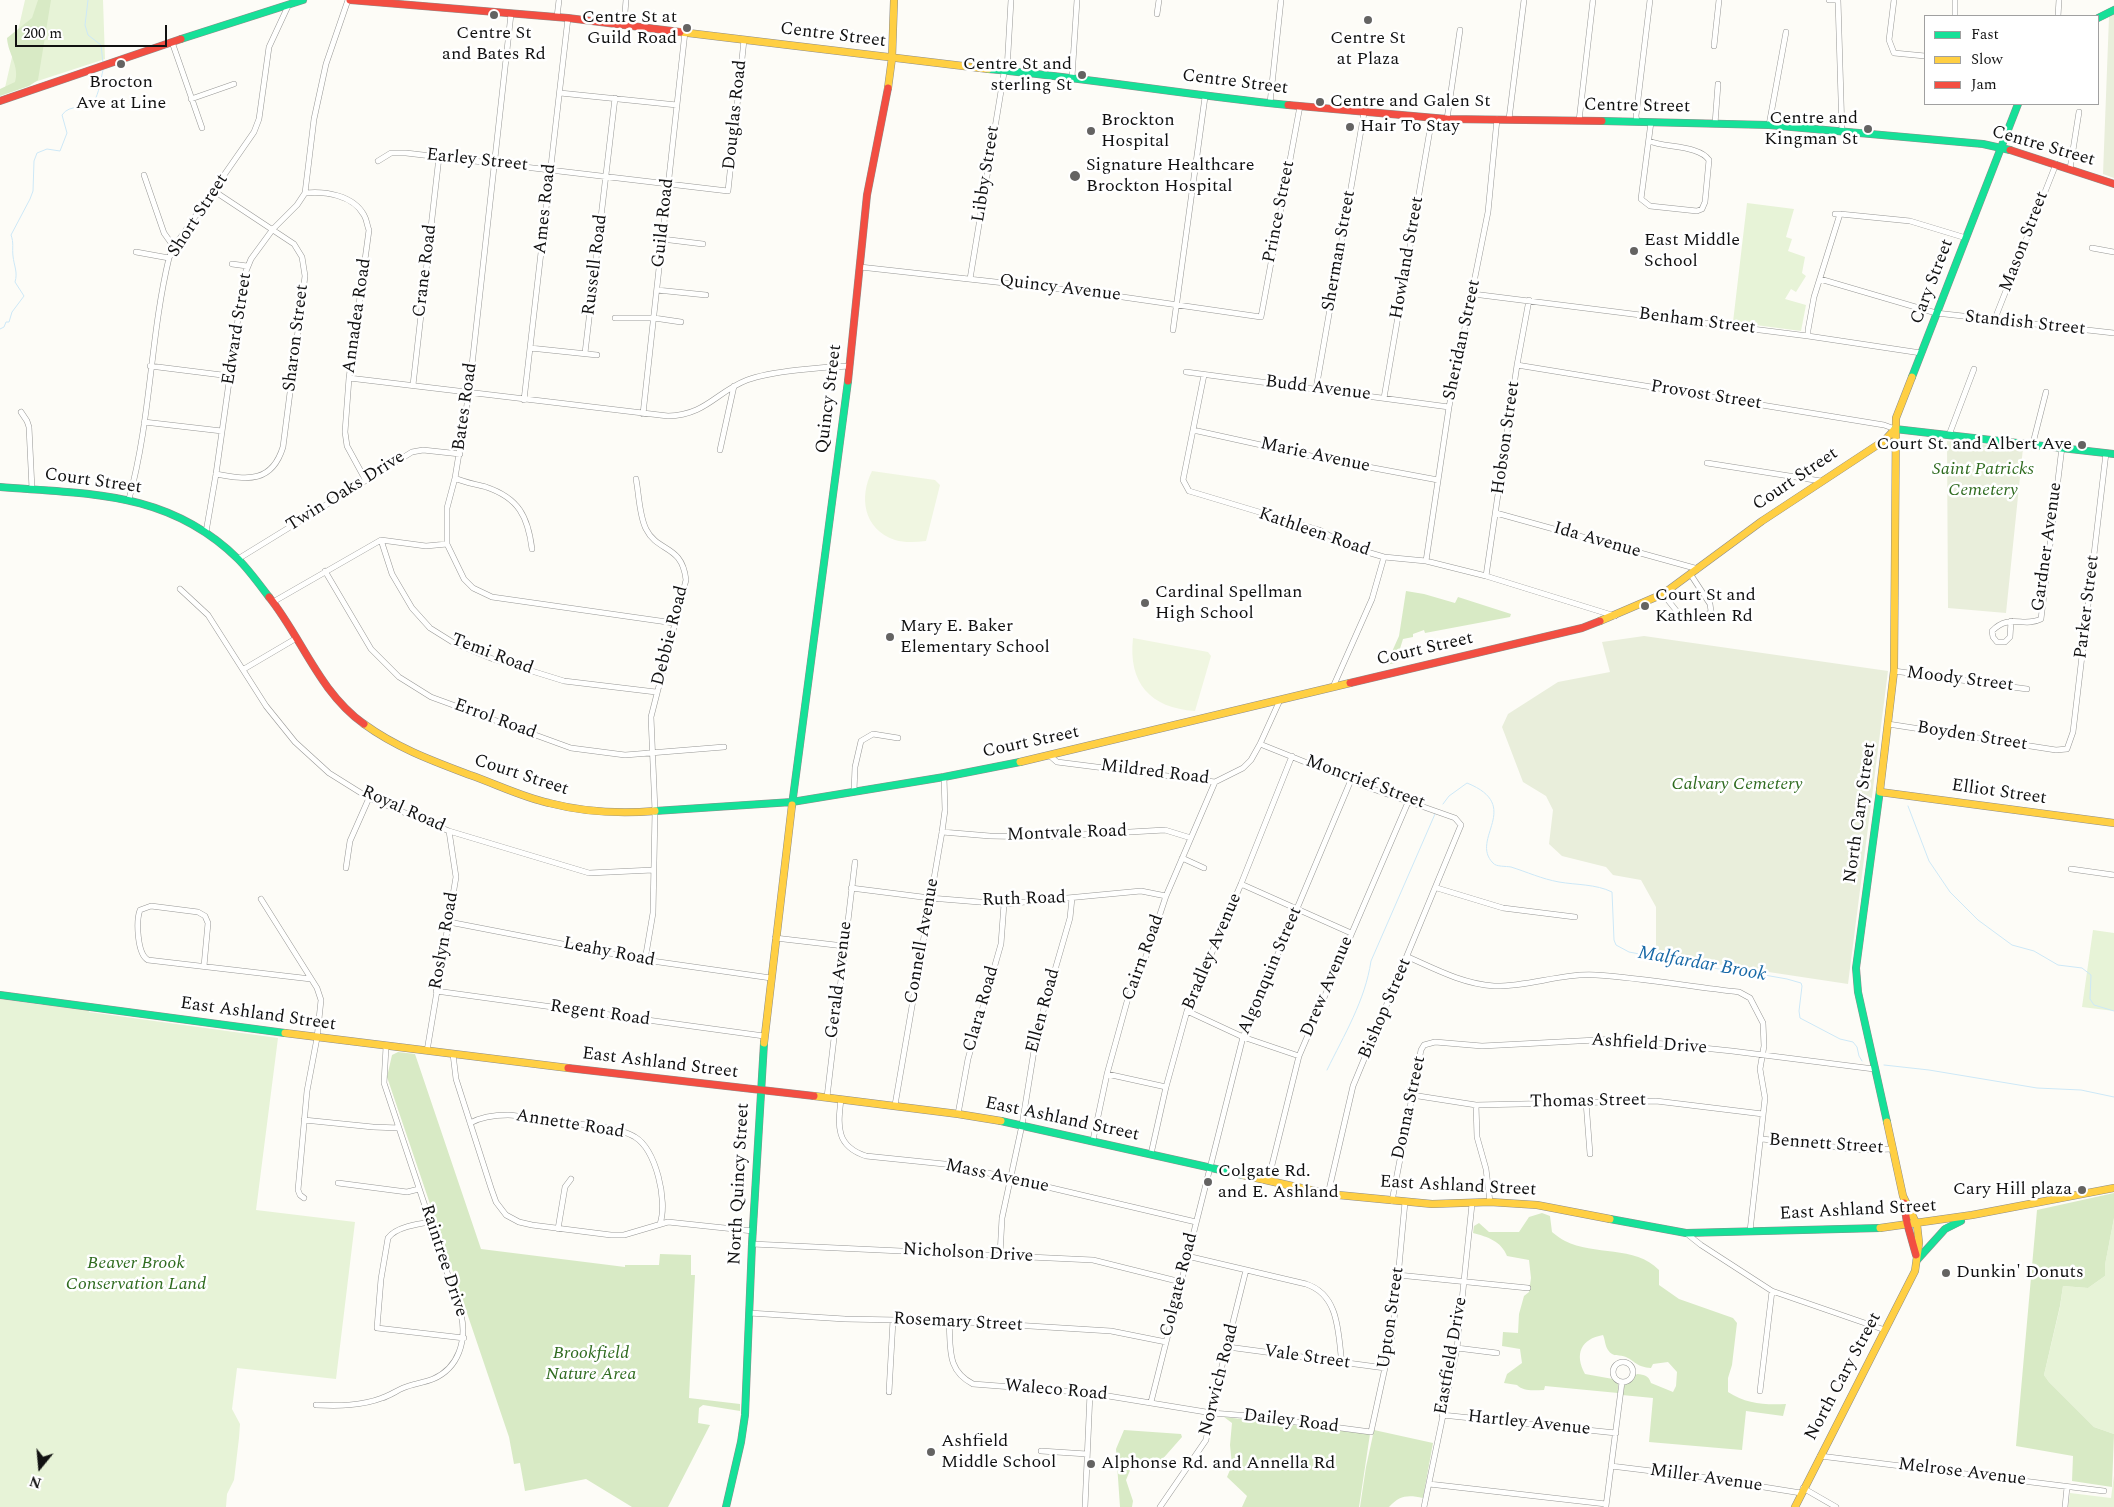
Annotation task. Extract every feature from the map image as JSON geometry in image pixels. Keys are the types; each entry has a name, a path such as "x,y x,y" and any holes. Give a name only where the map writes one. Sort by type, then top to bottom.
{"main road":[{"path":"0,100 299,0"},
{"name":"Centre Street","path":"349,0 568,18 955,66 1072,77 1205,97 1364,112 1388,112 1447,119 1497,118 1769,125 2002,147 2114,184"},
{"name":"Quincy Street","path":"792,802 850,366 867,195 888,90 892,58 894,0"},
{"path":"2099,18 2114,10"},
{"name":"Cary Street","path":"1895,429 1897,414 2018,105"},
{"path":"1895,429 2033,443 2110,454"},
{"name":"Court Street","path":"0,487 129,499 166,511 206,532 238,559 274,602 318,676 336,699 359,721 401,749 547,803 580,810 610,813 655,812 792,802 944,777 1049,755 1582,628 1615,616 1663,594 1691,576 1762,521 1885,440 1895,429"},
{"name":"North Cary Street","path":"1895,429 1894,671 1856,968 1858,992 1903,1196 1906,1226 1912,1237 1917,1260"},
{"path":"1876,445 1889,448 1894,453"},
{"name":"Elliot Street","path":"1880,792 2114,823"},
{"name":"North Quincy Street","path":"726,1507 746,1414 759,1090 770,978 792,802"},
{"name":"East Ashland Street","path":"0,995 386,1047 895,1105 1022,1125 1328,1194 1405,1202 1472,1204 1490,1202 1537,1205 1686,1233 1887,1228 1917,1225 2114,1188"},
{"name":"North Cary Street","path":"1795,1507 1915,1272 1919,1243 1917,1225 1903,1196"},
{"path":"1917,1260 1945,1229 1971,1216"}],"street":[{"path":"304,193 314,119 326,64 349,0"},
{"path":"557,17 559,0"},
{"path":"624,25 626,0"},
{"name":"Libby Street","path":"970,278 1006,70 1011,0"},
{"path":"1072,77 1077,0"},
{"path":"1157,14 1159,0"},
{"path":"1270,103 1280,0"},
{"path":"1509,119 1524,0"},
{"path":"1580,121 1593,0"},
{"path":"1637,122 1636,116 1650,0"},
{"path":"1714,46 1719,0"},
{"path":"1830,0 1838,0 1842,132"},
{"path":"1894,0 1889,40 1894,52 1924,56"},
{"path":"1955,0 1955,15"},
{"path":"2058,15 2059,0"},
{"name":"Short Street","path":"129,499 136,475 150,366 169,258 174,247 251,138 256,126 269,47 289,4"},
{"name":"Bates Road","path":"511,14 460,454 447,508 446,544 464,579 473,588 492,597 674,623"},
{"name":"Ames Road","path":"524,400 568,18"},
{"path":"1447,119 1460,30"},
{"name":"Guild Road","path":"643,414 685,32"},
{"path":"1769,125 1786,32"},
{"name":"Douglas Road","path":"728,191 744,40"},
{"path":"172,42 190,99 202,128"},
{"path":"190,99 234,84"},
{"path":"1715,124 1718,84"},
{"path":"560,93 677,105"},
{"path":"1173,330 1205,97"},
{"name":"Russell Road","path":"585,353 614,98"},
{"name":"Prince Street","path":"1261,318 1300,106"},
{"name":"Sherman Street","path":"1316,389 1364,112"},
{"path":"2070,169 2079,112"},
{"name":"Howland Street","path":"1384,398 1432,118"},
{"name":"Sheridan Street","path":"1426,561 1449,407 1488,212 1497,118"},
{"path":"1649,141 1659,145 1696,150 1705,154 1709,160 1705,202 1702,209 1697,211 1650,206 1641,199 1651,122"},
{"name":"Earley Street","path":"378,161 391,153 439,157 728,191"},
{"name":"Crane Road","path":"413,385 439,157"},
{"name":"Mason Street","path":"1994,321 2056,164"},
{"path":"144,175 164,233 174,247"},
{"name":"Sharon Street","path":"214,192 294,244 302,257 305,276 283,447 280,456 273,467 260,476 243,479 216,474"},
{"name":"Annadea Road","path":"304,193 320,192 348,200 357,206 365,216 368,230 349,378 345,432 347,446 366,479"},
{"name":"Edward Street","path":"206,532 242,286 247,266 273,229 297,204 304,193"},
{"path":"1808,336 1814,296 1837,214 1910,221 1966,238"},
{"path":"662,239 703,244"},
{"path":"2092,248 2114,252"},
{"path":"136,252 169,258"},
{"path":"232,264 247,266"},
{"name":"Quincy Avenue","path":"860,267 970,278 1177,304 1261,318"},
{"name":"Standish Street","path":"1820,279 1936,313 2114,333"},
{"path":"657,290 706,295"},
{"name":"Benham Street","path":"1473,294 1808,336 1921,353"},
{"name":"Hobson Street","path":"1486,576 1517,365 1529,300"},
{"path":"615,318 654,318 681,322"},
{"path":"530,348 597,355"},
{"name":"Provost Street","path":"1517,365 1884,425 1895,429"},
{"path":"150,366 230,376"},
{"path":"349,378 668,416 692,412 746,380 763,376 850,366"},
{"path":"1949,435 1974,369"},
{"name":"Budd Avenue","path":"1186,372 1449,407"},
{"name":"Kathleen Road","path":"1204,374 1183,480 1189,491 1319,530 1350,548 1384,557 1426,561 1486,576 1615,616"},
{"path":"720,450 734,386"},
{"path":"2033,443 2046,392"},
{"path":"21,412 27,421 28,427 32,489"},
{"path":"144,422 222,431"},
{"name":"Marie Avenue","path":"1193,430 1320,458 1438,480"},
{"name":"Gardner Avenue","path":"2011,621 2035,621 2041,618 2062,447"},
{"name":"Twin Oaks Drive","path":"238,559 412,452 423,450 460,454"},
{"name":"Parker Street","path":"2056,750 2066,749 2073,732 2110,454"},
{"path":"1707,463 1821,481"},
{"path":"455,478 488,488 511,500 526,518 532,549"},
{"name":"Debbie Road","path":"636,479 647,531 678,556 684,567 686,580 650,716 655,812 653,913 645,960"},
{"name":"Ida Avenue","path":"1496,512 1698,569"},
{"path":"274,602 381,540 426,546 446,544"},
{"name":"Temi Road","path":"381,540 392,574 412,608 430,628 454,643 493,659 564,682 656,692"},
{"path":"1333,687 1372,599 1384,557"},
{"name":"Errol Road","path":"325,571 371,649 399,677 431,697 571,748 626,755 724,748"},
{"path":"1663,594 1679,614 1701,619 1707,616 1711,611 1710,604 1691,576"},
{"name":"Royal Road","path":"180,589 208,615 266,706 295,742 329,773 368,798 448,831 589,873 653,870"},
{"path":"2011,621 2010,637 2005,642 1997,642 1993,637 1992,631 2000,623 2011,621"},
{"path":"244,669 295,639"},
{"name":"Moody Street","path":"1894,671 2027,689"},
{"name":"Mildred Road","path":"1049,755 1057,762 1215,782 1243,768 1255,754 1280,700"},
{"name":"Boyden Street","path":"1888,724 2056,750"},
{"path":"854,792 855,767 861,741 872,734 898,738"},
{"name":"Moncrief Street","path":"1260,744 1351,780 1456,818 1461,825 1460,831"},
{"name":"Bradley Avenue","path":"1151,1154 1166,1087 1187,1010 1241,884 1292,756"},
{"name":"Connell Avenue","path":"895,1105 942,832 945,810 944,777"},
{"name":"Algonquin Street","path":"1209,1167 1242,1037 1351,780"},
{"name":"Cairn Road","path":"1093,1140 1107,1074 1128,998 1140,974 1166,896 1215,782"},
{"path":"346,868 350,841 368,798"},
{"name":"Drew Avenue","path":"1268,1181 1299,1056 1408,800"},
{"name":"Montvale Road","path":"942,832 990,836 1042,837 1165,830 1191,838"},
{"name":"Roslyn Road","path":"428,1052 436,991 456,877 448,831"},
{"name":"Bishop Street","path":"1328,1194 1353,1086 1460,831"},
{"path":"1182,858 1204,868"},
{"name":"Gerald Avenue","path":"827,1097 854,862"},
{"path":"2071,870 2114,875"},
{"path":"1241,884 1352,933"},
{"name":"Ruth Road","path":"851,888 930,898 1004,904 1141,891 1166,896"},
{"path":"1437,888 1504,908 1575,917"},
{"path":"261,898 320,994 321,1000 304,1120 298,1190 304,1198"},
{"name":"Ellen Road","path":"1000,1255 1002,1218 1022,1125 1037,1032 1070,918 1072,898"},
{"name":"Clara Road","path":"958,1114 968,1059 1001,944 1004,904"},
{"path":"204,966 208,923 205,916 198,912 152,906 140,910 138,918 140,948 143,956 148,960 311,979"},
{"name":"Leahy Road","path":"449,922 645,960 770,978"},
{"path":"776,938 844,946"},
{"path":"1408,957 1451,976 1481,984 1510,985 1569,975 1596,976 1740,992 1750,998 1763,1023 1764,1043 1760,1069 1765,1094 1762,1139"},
{"name":"Regent Road","path":"436,991 764,1036"},
{"path":"1187,1010 1242,1037 1299,1056"},
{"name":"Ashfield Drive","path":"1424,1045 1435,1042 1482,1046 1616,1039 1874,1069"},
{"name":"Donna Street","path":"1392,1201 1421,1050 1424,1045"},
{"name":"Raintree Drive","path":"316,1405 343,1407 379,1399 401,1389 432,1379 448,1368 456,1357 464,1338 462,1314 384,1083 386,1047"},
{"path":"453,1054 456,1079 496,1202 506,1215 519,1222 624,1235 660,1224 676,1223 753,1231"},
{"path":"1107,1074 1166,1087"},
{"name":"Thomas Street","path":"1412,1096 1476,1105 1656,1101 1763,1114"},
{"name":"Mass Avenue","path":"841,1099 838,1120 841,1135 845,1143 858,1154 954,1166 1196,1222"},
{"path":"1586,1102 1590,1154"},
{"path":"1476,1105 1477,1137 1486,1169 1490,1202"},
{"name":"Annette Road","path":"470,1123 490,1116 509,1115 612,1129 634,1136 647,1149 656,1170 663,1209 660,1224"},
{"path":"304,1120 399,1128"},
{"name":"Bennett Street","path":"1750,1231 1762,1139 1862,1150 1892,1149"},
{"name":"Colgate Road","path":"1151,1402 1209,1167"},
{"path":"558,1228 565,1187 572,1179"},
{"path":"338,1183 407,1192 420,1188"},
{"name":"Upton Street","path":"1371,1432 1393,1330 1405,1202"},
{"name":"Eastfield Drive","path":"1424,1507 1457,1348 1472,1204"},
{"path":"431,1222 402,1228 392,1233 388,1238 380,1289 377,1328 464,1338"},
{"path":"1686,1233 1700,1246 1772,1291 1885,1330"},
{"name":"Nicholson Drive","path":"752,1244 1093,1260 1181,1282"},
{"path":"1187,1256 1306,1284 1322,1291 1329,1300 1335,1315 1342,1364"},
{"name":"Norwich Road","path":"1160,1507 1202,1448 1209,1430 1246,1270"},
{"path":"1398,1275 1528,1288"},
{"path":"1760,1391 1772,1291"},
{"name":"Rosemary Street","path":"749,1313 845,1319 949,1321 1111,1331 1166,1342"},
{"path":"889,1392 894,1320"},
{"name":"Waleco Road","path":"949,1321 951,1364 962,1379 973,1384 1090,1393 1212,1413"},
{"name":"Vale Street","path":"1228,1347 1342,1364 1385,1368"},
{"path":"1457,1348 1497,1353"},
{"path":"1622,1362 1631,1365 1634,1372 1630,1380 1622,1382 1616,1380 1613,1372 1615,1366 1622,1362"},
{"path":"1429,1484 1606,1505 1622,1382"},
{"path":"1085,1507 1090,1393"},
{"name":"Dailey Road","path":"1212,1413 1250,1416 1371,1432"},
{"name":"Hartley Avenue","path":"1442,1415 1616,1433"},
{"path":"1041,1451 1087,1454"},
{"name":"Melrose Avenue","path":"1820,1456 2104,1491"},
{"name":"Miller Avenue","path":"1611,1466 1802,1490"},
{"path":"2065,1507 2067,1486"},
{"path":"1802,1490 1836,1507"}],"green space":[{"path":"25,0 103,0 105,59 4,92"},
{"path":"38,0 51,0 38,80 29,86 0,96 0,89 15,82 16,76 15,65 7,38 32,18"},
{"path":"2114,14 2114,178 2103,174 2109,17"},
{"path":"1747,203 1794,209 1786,237 1792,239 1788,251 1805,257 1802,273 1806,276 1796,292 1791,289 1785,299 1806,305 1801,331 1733,322"},
{"name":"Saint Patricks Cemetery","path":"1947,441 2023,448 2006,613 1948,608"},
{"path":"872,471 935,480 940,485 926,541 907,542 895,540 884,535 876,528 870,520 865,501 868,481"},
{"path":"1406,591 1455,603 1458,597 1511,614 1510,617 1425,633 1424,630 1413,634 1413,637 1403,639 1398,655 1396,655 1395,663 1386,665 1399,636"},
{"name":"Calvary Cemetery","path":"1644,636 1888,671 1848,984 1656,955 1656,907 1641,880 1613,875 1606,867 1562,856 1549,844 1553,810 1546,796 1523,782 1502,727 1508,714 1558,682 1610,672 1602,642"},
{"path":"1133,638 1208,652 1211,656 1195,711 1166,705 1145,690 1134,668 1132,654"},
{"path":"2093,930 2114,933 2114,1011 2082,1007"},
{"name":"Beaver Brook Conservation Land","path":"0,999 43,1005 43,1001 88,1007 89,1012 278,1038 256,1210 355,1222 336,1379 237,1368 232,1409 240,1424 239,1438 234,1480 227,1494 226,1507 0,1507"},
{"name":"Brookfield Nature Area","path":"398,1052 415,1054 481,1249 625,1267 625,1265 659,1265 660,1254 691,1255 691,1275 695,1275 689,1398 740,1404 740,1411 703,1405 699,1408 698,1423 710,1425 668,1507 632,1507 586,1479 525,1491 520,1463 514,1464 509,1437 387,1077 392,1055"},
{"path":"2114,1193 2114,1218 2105,1265 2105,1276 2088,1288 2063,1286 2044,1375 2094,1427 2114,1434 2112,1487 2072,1481 2073,1456 2016,1446 2037,1210"},
{"path":"1542,1213 1550,1216 1552,1232 1563,1240 1576,1246 1626,1254 1649,1262 1659,1270 1659,1285 1679,1299 1733,1318 1737,1323 1732,1365 1728,1378 1728,1392 1756,1403 1786,1404 1783,1416 1746,1411 1742,1450 1649,1442 1653,1398 1622,1395 1624,1386 1637,1374 1646,1376 1651,1383 1673,1392 1676,1386 1677,1372 1668,1362 1653,1364 1651,1368 1640,1365 1624,1356 1612,1354 1607,1348 1603,1335 1589,1340 1585,1344 1580,1354 1580,1360 1585,1374 1613,1379 1618,1383 1618,1393 1545,1386 1544,1390 1529,1390 1517,1385 1504,1383 1507,1374 1522,1363 1520,1349 1502,1346 1503,1332 1518,1333 1519,1314 1524,1296 1529,1292 1531,1278 1529,1260 1507,1256 1498,1243 1473,1233 1474,1226 1479,1223 1489,1232 1519,1232 1529,1217"},
{"path":"2114,1218 2114,1434 2094,1427 2044,1375 2063,1286 2088,1288 2105,1276 2105,1265"},
{"path":"1224,1417 1370,1434 1359,1507 1242,1507 1247,1496 1227,1477 1232,1465 1230,1445 1232,1423"},
{"path":"1124,1430 1181,1434 1182,1437 1160,1462 1146,1470 1139,1463 1131,1468 1126,1480 1133,1501 1132,1507 1120,1507 1116,1449"},
{"path":"1374,1430 1433,1443 1423,1498 1413,1496 1401,1498 1389,1507 1360,1507"},
{"path":"2114,1475 2114,1507 2068,1507 2070,1493 2111,1498"}],"waterway":[{"path":"88,0 85,25 88,35 101,45 103,63"},
{"path":"0,329 4,327 6,322 9,322 12,312 24,296 15,282 16,272 11,235 33,191 34,161 37,153 47,149 60,151 67,133 62,115 69,109 86,106 94,101 99,90 103,70"},
{"name":"Malfardar Brook","path":"1443,804 1449,796 1467,783 1483,792 1492,802 1494,812 1487,844 1487,854 1494,864 1511,867 1553,881 1593,886 1612,892 1614,940 1616,945 1629,952 1801,983 1800,1018 1840,1039 1853,1042 1862,1061"},
{"path":"1908,806 1929,861 1950,892 1978,920 2012,945 2034,951 2058,965 2082,968 2091,975 2090,999 2094,1005 2114,1011"},
{"name":"Malfardar Brook","path":"1327,1070 1359,1004 1371,961 1435,814"},
{"name":"Malfardar Brook","path":"1884,1065 1929,1070 2037,1088 2081,1090 2114,1097"}],"traffic: fast":[{"path":"181,39 303,0"},
{"path":"2099,18 2114,10"},
{"path":"988,69 1288,105"},
{"path":"1912,377 2018,105"},
{"path":"1602,121 1769,125 1983,144 2010,150"},
{"path":"792,805 848,381"},
{"path":"1895,429 2114,454"},
{"path":"0,487 96,495 156,508 184,520 212,537 242,563 269,597"},
{"path":"655,811 792,802 944,777 1020,762"},
{"path":"1880,790 1856,968 1858,992 1887,1122"},
{"path":"0,995 285,1033"},
{"path":"726,1507 741,1442 745,1415 752,1244 764,1043"},
{"path":"1001,1121 1243,1175"},
{"path":"1610,1219 1686,1233 1880,1228"},
{"path":"1917,1260 1945,1229 1961,1221"}],"traffic: slow":[{"path":"888,88 892,58 894,0"},
{"path":"680,32 988,69"},
{"path":"1880,790 1894,671 1896,418 1912,377"},
{"path":"1600,621 1663,594 1762,521 1885,440 1895,429"},
{"path":"1020,762 1350,683"},
{"path":"364,724 389,740 416,753 539,800 562,806 602,812 655,811"},
{"path":"1880,792 2114,823"},
{"path":"764,1043 792,805"},
{"path":"285,1033 568,1068"},
{"path":"814,1096 1001,1121"},
{"path":"1795,1507 1915,1271 1919,1243 1917,1225 1903,1196 1887,1122"},
{"path":"1243,1175 1328,1194 1432,1204 1490,1202 1537,1205 1610,1219"},
{"path":"1880,1228 1972,1215 2114,1188"}],"traffic: jam":[{"path":"350,0 568,18 680,32"},
{"path":"0,101 181,39"},
{"path":"848,381 867,195 888,88"},
{"path":"1288,105 1447,119 1602,121"},
{"path":"2010,150 2114,184"},
{"path":"269,597 323,681 348,711 364,724"},
{"path":"1350,683 1582,628 1600,621"},
{"path":"568,1068 814,1096"},
{"path":"1904,1203 1907,1223 1916,1255"}],"place":[{"name":"Centre St and Bates Rd","path":"494,15"},
{"name":"Centre St at Plaza","path":"1368,20"},
{"name":"Centre St at Guild Road","path":"687,28"},
{"name":"Brocton Ave at Line","path":"121,64"},
{"name":"Centre St and sterling St","path":"1082,75"},
{"name":"Centre and Galen St","path":"1320,102"},
{"name":"Hair To Stay","path":"1350,127"},
{"name":"Centre and Kingman St","path":"1868,129"},
{"name":"Brockton Hospital","path":"1091,131"},
{"name":"Signature Healthcare Brockton Hospital","path":"1075,176"},
{"name":"East Middle School","path":"1634,251"},
{"name":"Court St. and Albert Ave","path":"2082,445"},
{"name":"Cardinal Spellman High School","path":"1145,603"},
{"name":"Court St and Kathleen Rd","path":"1645,606"},
{"name":"Mary E. Baker Elementary School","path":"890,637"},
{"name":"Colgate Rd. and E. Ashland","path":"1208,1182"},
{"name":"Cary Hill plaza","path":"2082,1190"},
{"name":"Dunkin' Donuts","path":"1946,1273"},
{"name":"Ashfield Middle School","path":"931,1452"},
{"name":"Alphonse Rd. and Annella Rd","path":"1091,1464"}]}
